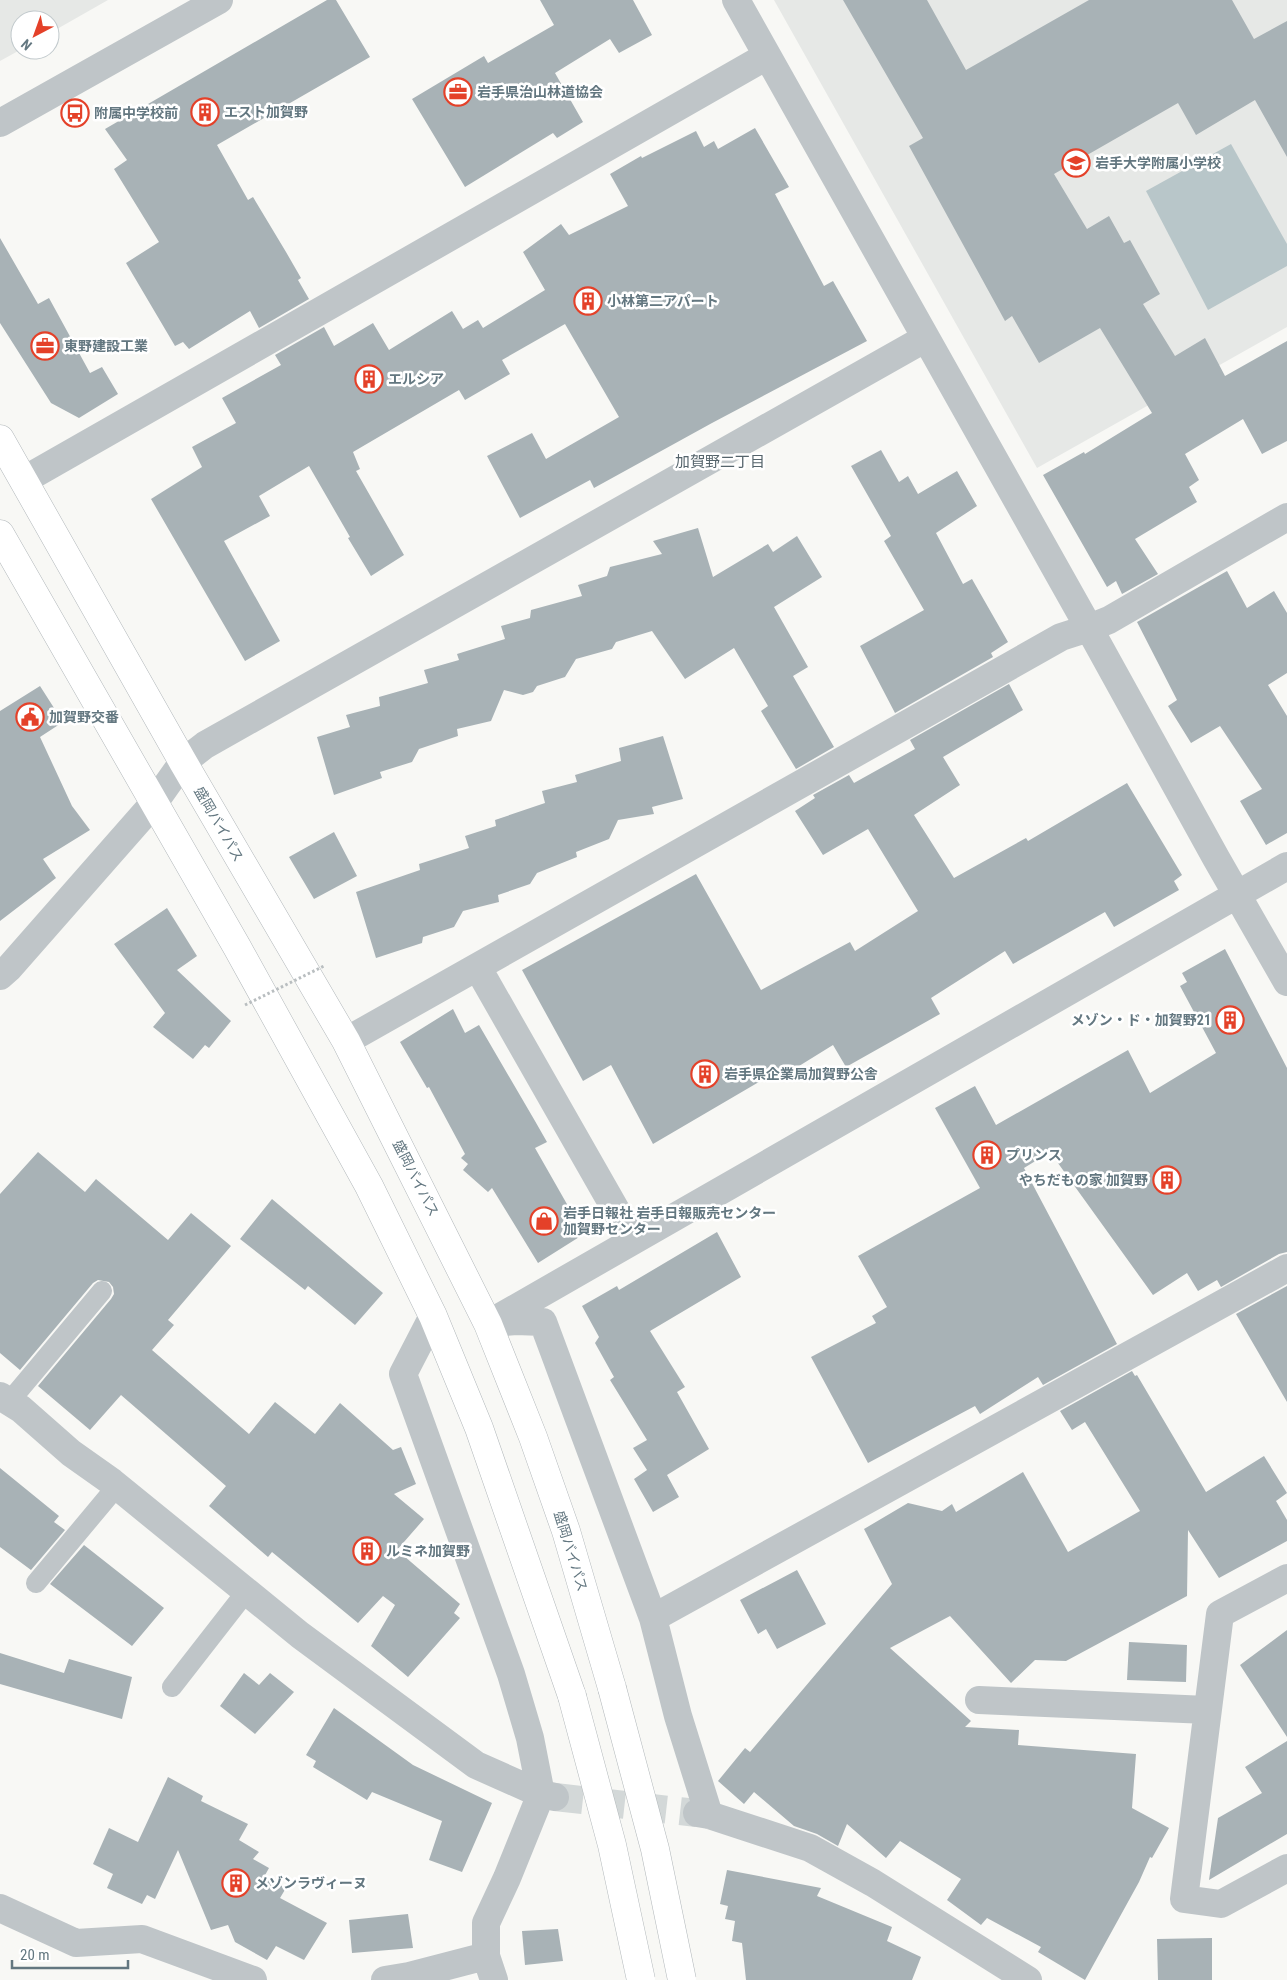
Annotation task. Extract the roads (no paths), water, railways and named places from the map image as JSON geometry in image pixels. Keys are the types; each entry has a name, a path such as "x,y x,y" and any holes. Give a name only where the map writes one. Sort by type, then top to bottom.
{"highway":[{"name":"盛岡バイパス","path":"0,439 183,762 346,1041 488,1324 533,1437 566,1531 612,1688 655,1849 682,1980"},
{"path":"0,534 237,947 370,1186 433,1316 479,1428 572,1696 612,1845 642,1980"}],"street":[{"path":"0,123 219,0"},
{"path":"736,0 1287,982"},
{"path":"24,480 767,56"},
{"path":"0,976 10,968 154,803 183,762 205,745 926,338"},
{"path":"346,1041 1061,637 1109,620 1287,517"},
{"path":"488,1324 1287,866"},
{"path":"478,968 633,1240"},
{"path":"653,1618 1287,1268"},
{"path":"385,1980 490,1968 486,1923 548,1795 511,1674 403,1374 433,1316"},
{"path":"488,1324 516,1321 543,1322 653,1618 703,1814 810,1848 873,1882 1028,1980"},
{"path":"4,1399 21,1409 71,1452 117,1486 246,1592 345,1669 476,1765 548,1795"},
{"path":"1287,1578 1220,1614 1184,1899 1221,1904 1287,1868"},
{"path":"979,1700 1207,1710"},
{"path":"0,1908 76,1942 142,1938 254,1980"}],"lane":[{"path":"4,1399 102,1291"},
{"path":"36,1583 117,1486"},
{"path":"172,1687 246,1592"}],"tunnel":[{"path":"555,1797 697,1813"}],"place":[{"name":"岩手県治山林道協会","path":"458,92"},
{"name":"エスト加賀野","path":"205,112"},
{"name":"附属中学校前","path":"75,113"},
{"name":"岩手大学附属小学校","path":"1076,163"},
{"name":"小林第二アパート","path":"588,301"},
{"name":"東野建設工業","path":"45,346"},
{"name":"エルシア","path":"369,379"},
{"name":"加賀野交番","path":"30,717"},
{"name":"メゾン・ド・加賀野21","path":"1230,1020"},
{"name":"岩手県企業局加賀野公舎","path":"705,1074"},
{"name":"プリンス","path":"987,1155"},
{"name":"やちだもの家 加賀野","path":"1167,1180"},
{"name":"岩手日報社 岩手日報販売センター 加賀野センター","path":"544,1221"},
{"name":"ルミネ加賀野","path":"367,1551"},
{"name":"メゾンラヴィーヌ","path":"236,1883"}],"district":[{"name":"加賀野二丁目","path":"720,462"}]}
